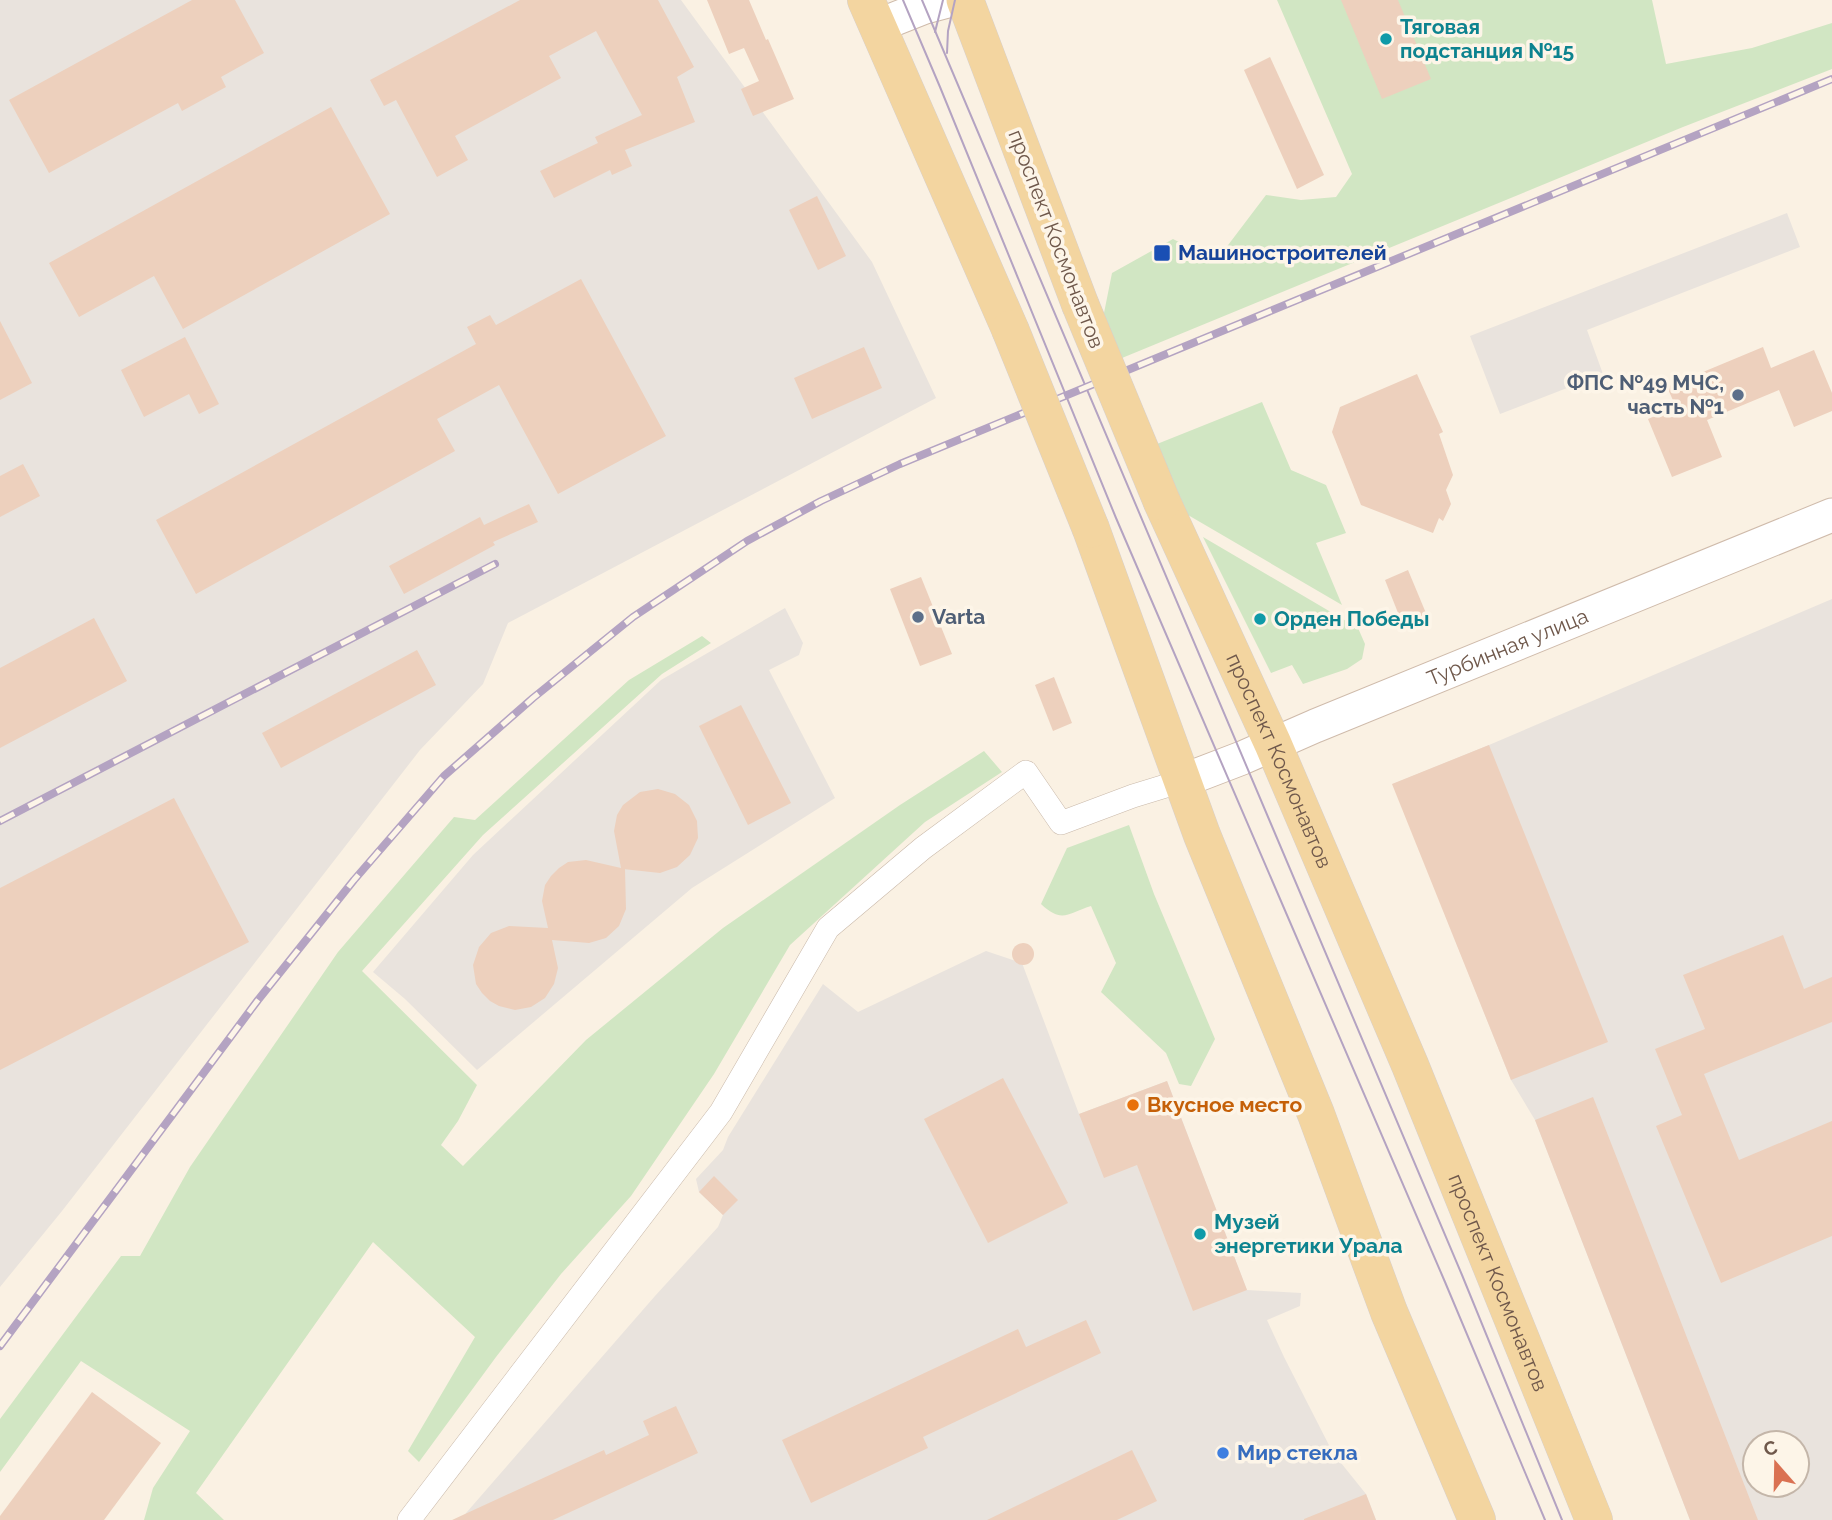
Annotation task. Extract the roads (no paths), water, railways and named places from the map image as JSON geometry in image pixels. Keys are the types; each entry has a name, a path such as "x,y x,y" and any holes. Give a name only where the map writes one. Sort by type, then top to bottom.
{"main road":[{"path":"951,0 925,7 871,13 1010,329 1091,529 1202,835 1315,1114 1389,1312 1476,1520"},
{"name":"проспект Космонавтов","path":"965,0 1080,304 1161,502 1273,744 1416,1080 1594,1520"},
{"name":"Турбинная улица","path":"1182,781 1832,515"}],"street":[{"path":"409,1520 721,1112 828,928 923,848 1026,772 1061,823 1182,781"}],"tram line":[{"path":"903,0 1116,518 1545,1520"},
{"path":"922,0 1462,1275 1562,1520"},
{"path":"935,32 943,0"},
{"path":"947,53 948,31 955,0"}],"railway":[{"path":"0,1346 258,1000 354,880 444,776 533,698 633,617 747,541 821,501 900,464 1832,79"},
{"path":"0,821 495,564"}],"place":[{"name":"Тяговая подстанция №15","path":"1386,39"},
{"name":"Машиностроителей","path":"1162,253"},
{"name":"ФПС №49 МЧС, часть №1","path":"1738,395"},
{"name":"Varta","path":"918,617"},
{"name":"Орден Победы","path":"1260,619"},
{"name":"Вкусное место","path":"1133,1105"},
{"name":"Музей энергетики Урала","path":"1200,1234"},
{"name":"Мир стекла","path":"1223,1453"}]}
